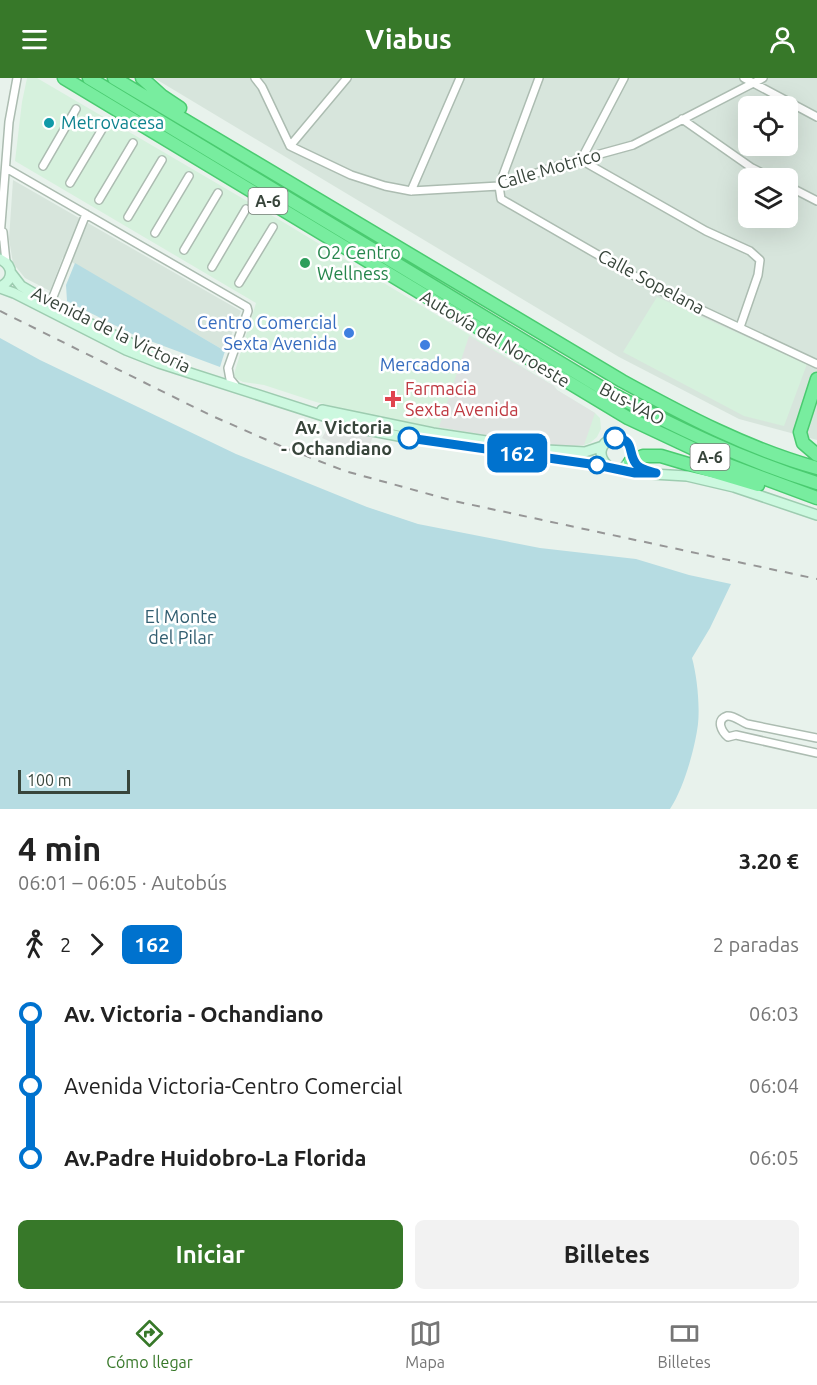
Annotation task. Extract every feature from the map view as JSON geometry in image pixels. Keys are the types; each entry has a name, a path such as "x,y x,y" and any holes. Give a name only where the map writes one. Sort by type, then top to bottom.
{"highway":[{"name":"Autovía del Noroeste","path":"64,78 628,418 728,465 817,498"},
{"name":"Bus-VAO","path":"89,78 607,391 727,451 817,483"},
{"name":"Autovía del Noroeste","path":"114,78 622,381 675,410 741,440 817,468"},
{"path":"142,78 162,96 192,116 199,128"},
{"path":"817,379 800,432 802,443 817,455"},
{"path":"631,459 649,455 661,456 776,491 795,491"}],"street":[{"path":"0,237 9,122 17,78"},
{"path":"255,78 262,87 290,146 347,78"},
{"path":"411,191 460,78"},
{"path":"499,186 539,78"},
{"path":"624,78 581,160 706,231 750,251 760,261 758,275 740,327"},
{"path":"744,78 817,117"},
{"name":"Calle Motrico","path":"290,146 351,175 385,186 411,191 499,186 560,165 633,145 763,78"},
{"path":"43,166 76,110"},
{"path":"682,119 752,168"},
{"path":"70,183 104,126"},
{"path":"99,200 133,143"},
{"path":"128,217 162,160"},
{"path":"6,168 247,307 248,311 228,368 230,379 235,385"},
{"path":"155,233 189,176"},
{"name":"Calle Sopelana","path":"499,186 501,199 659,290 816,364"},
{"path":"798,191 817,201"},
{"path":"184,250 218,193"},
{"path":"212,267 246,209"},
{"path":"51,302 86,214"},
{"path":"0,288 8,283 11,273 3,260 2,222"},
{"path":"239,283 273,226"},
{"name":"Avenida de la Victoria","path":"11,273 21,286 154,355 235,385 347,417 506,445 579,452 603,446"},
{"name":"Avenida de la Victoria","path":"0,288 14,292 117,345 159,363 356,427 409,438 635,473 656,473 703,479 817,515"},
{"path":"816,364 817,354"},
{"path":"610,439 624,440 631,447 631,459 624,467 612,468 602,459 603,446 610,439"},
{"name":"Avenida de la Victoria","path":"631,459 638,467 656,473"},
{"path":"817,738 747,724 727,716 722,720 720,727 722,733 728,737 736,735 817,753"}],"shaded area":[{"path":"27,78 37,78 283,222 554,386 600,418 601,429 597,437 584,445 566,446 505,439 371,416 235,378 234,374 256,303 15,161"},
{"path":"154,78 817,78 817,440 739,419 619,357"},
{"path":"13,180 241,311 225,351 63,257 50,291 25,278 13,263 9,239"},
{"path":"657,297 807,364 784,426 744,416 623,352"},
{"path":"469,336 595,413 584,445 535,444 439,427"},
{"path":"328,427 343,432 345,428 373,436 367,453 342,447 322,438"}],"green space":[{"path":"75,263 225,351 220,367 134,335 67,301 66,285"},
{"name":"El Monte del Pilar","path":"0,338 40,360 236,454 367,507 418,524 540,548 636,559 689,575 731,584 710,628 692,658 698,691 698,724 688,768 670,809 0,809"}],"railway":[{"path":"0,311 210,415 345,471 454,501 817,579"}],"bus line":[{"name":"162","path":"409,438 608,466 635,473 656,473 638,467 628,443 615,438"}],"place":[{"name":"Metrovacesa","path":"49,123"},
{"name":"O2 Centro Wellness","path":"305,263"},
{"name":"Centro Comercial Sexta Avenida","path":"349,333"},
{"name":"Mercadona","path":"425,345"},
{"name":"Farmacia Sexta Avenida","path":"393,399"},
{"name":"Av. Victoria - Ochandiano","path":"409,438"}]}
